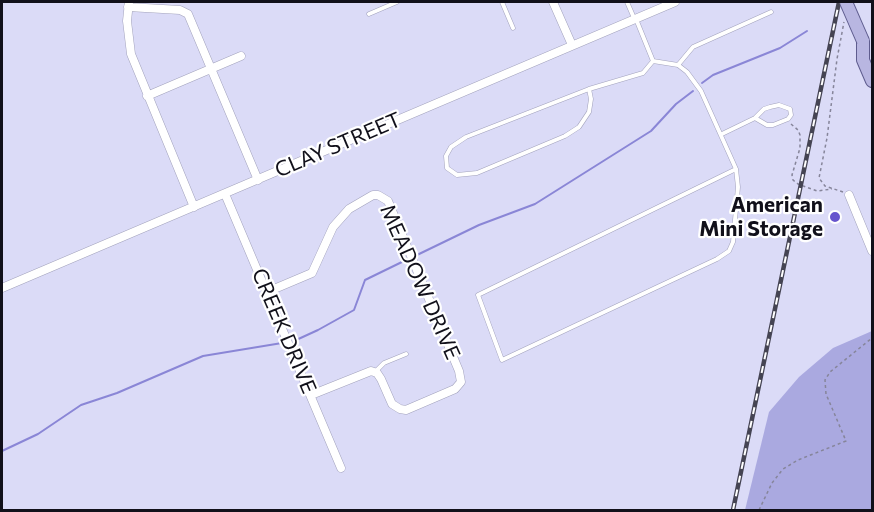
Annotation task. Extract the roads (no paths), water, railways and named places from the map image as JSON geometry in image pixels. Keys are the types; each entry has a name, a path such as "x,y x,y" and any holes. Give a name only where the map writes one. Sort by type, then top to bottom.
{"main road":[{"path":"846,2 862,41 863,60 873,81"},
{"path":"862,41 873,51"}],"street":[{"path":"553,2 573,45"},
{"name":"CLAY STREET","path":"2,288 674,2"},
{"path":"194,207 131,54 128,35 128,4 180,10 188,14 258,180"},
{"path":"147,96 241,56"},
{"name":"CREEK DRIVE","path":"225,194 341,468"},
{"name":"MEADOW DRIVE","path":"267,292 312,273 328,235 338,219 363,200 378,195 384,197 388,201 462,379 455,388 406,410 392,404 381,379 374,372"},
{"path":"849,195 873,251"},
{"path":"311,395 366,372 374,372"}],"lane":[{"path":"369,14 397,2"},
{"path":"502,2 513,28"},
{"path":"627,2 653,62"},
{"path":"678,64 693,47 771,12"},
{"path":"653,62 678,64 687,72 701,91 722,134 736,169 738,187 733,242 729,251 717,259 502,360 478,295 736,169"},
{"path":"589,89 591,99 589,112 579,127 565,136 477,173 457,175 447,168 446,156 451,147 466,138 589,89 643,73 653,62"},
{"path":"722,134 755,118 764,110 779,105 790,109 791,115 773,125 767,125 755,118"},
{"path":"374,372 384,363 405,354"}],"waterway":[{"path":"702,83 713,75 780,48 807,31"},
{"path":"417,255 479,225 535,204 651,131 676,104 693,91"},
{"path":"294,341 354,310 365,280 406,260"},
{"path":"2,451 38,434 81,405 117,393 203,356 282,343"}],"railway":[{"path":"733,510 839,2"}],"place":[{"name":"American Mini Storage","path":"835,217"}]}
